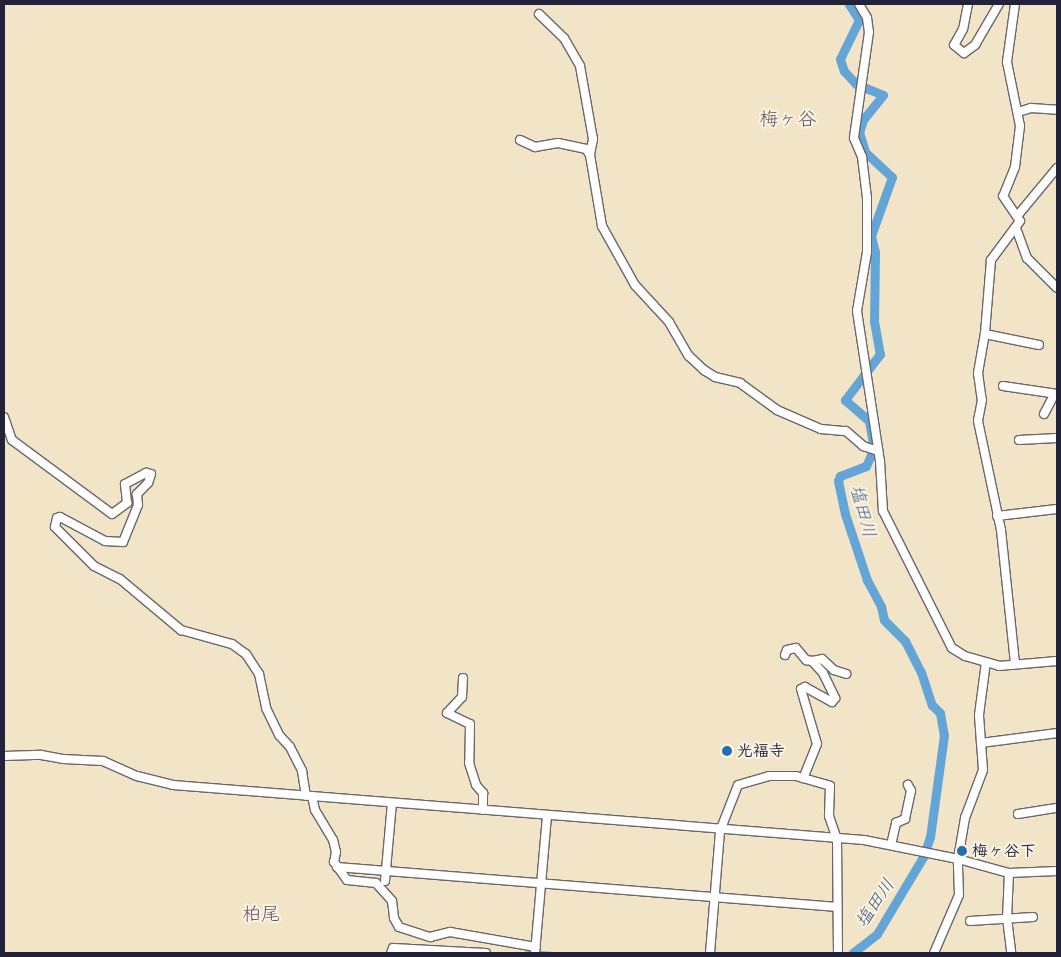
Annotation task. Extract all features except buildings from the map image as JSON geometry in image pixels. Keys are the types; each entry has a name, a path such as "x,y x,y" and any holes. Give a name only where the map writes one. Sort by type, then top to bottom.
{"street":[{"path":"859,4 867,18 869,32 854,138 862,157 867,198 867,252 857,311 878,451 884,511 918,583 952,648 999,666 1057,661"},
{"path":"968,4 964,29 954,45 964,53 975,45 999,4"},
{"path":"1015,4 1007,62 1020,126 1015,167 1003,196 1018,215 1020,221 991,260 985,334 978,373 982,400 978,421 994,484 996,516 1001,530 1015,664"},
{"path":"539,14 564,38 580,66 593,139 590,155 602,226 635,285 674,329 689,356 715,377 740,383 777,410 820,429 846,431 863,446 878,451"},
{"path":"1018,112 1031,108 1057,110"},
{"path":"520,140 543,148 558,143 579,146 590,155"},
{"path":"1018,215 1057,168"},
{"path":"1016,228 1027,258 1057,288"},
{"path":"985,334 1038,345"},
{"path":"1003,386 1055,395 1044,414"},
{"path":"4,417 12,440 112,514 127,503 124,484 148,472 151,474 138,494 138,505 123,542 105,541 60,517 57,518 55,527 94,566 120,579 181,630 232,644 246,654 259,674 266,708 279,735 290,746 302,771 315,810 333,840 336,852 334,862 351,882 362,880 376,883 392,902 394,918 401,928 430,937 450,932 536,950 548,816"},
{"path":"1019,440 1057,438"},
{"path":"996,516 1057,509"},
{"path":"785,655 787,650 796,648 806,660 822,659 834,670 846,674"},
{"path":"803,778 817,744 801,689 805,687 832,702 835,698 822,673 812,661"},
{"path":"934,953 960,895 958,859 965,818 984,770 979,715 986,662"},
{"path":"463,678 462,697 447,713 470,724 469,763 476,785 483,793 483,810"},
{"path":"982,743 1057,733"},
{"path":"4,756 41,754 63,760 103,761 137,776 172,785 837,838 922,851 1009,873 1057,871"},
{"path":"710,953 720,830 738,785 769,776 803,778 830,786 829,816 837,838 838,953"},
{"path":"891,845 896,823 905,818 911,791 908,785"},
{"path":"385,881 392,802"},
{"path":"1018,814 1057,808"},
{"path":"337,867 837,907"},
{"path":"1009,873 1007,918 1011,953"},
{"path":"970,921 1033,917"},
{"path":"391,953 393,948 486,953"}],"waterway":[{"name":"塩田川","path":"849,4 859,20 840,59 844,71 856,84 883,95 863,120 859,132 865,152 892,177 871,236 875,252 874,321 880,354 845,400 869,421 874,448 866,466 840,476 838,481 845,514 867,580 881,606 884,620 905,641 921,672 932,705 940,713 944,735 930,837 923,857 877,934 853,953"},
{"path":"519,953 533,950"},
{"path":"539,951 568,953"}],"place":[{"name":"光福寺","path":"727,751"},
{"name":"梅ヶ谷下","path":"962,851"}],"district":[{"name":"梅ヶ谷","path":"788,119"},
{"name":"柏尾","path":"261,914"}]}
